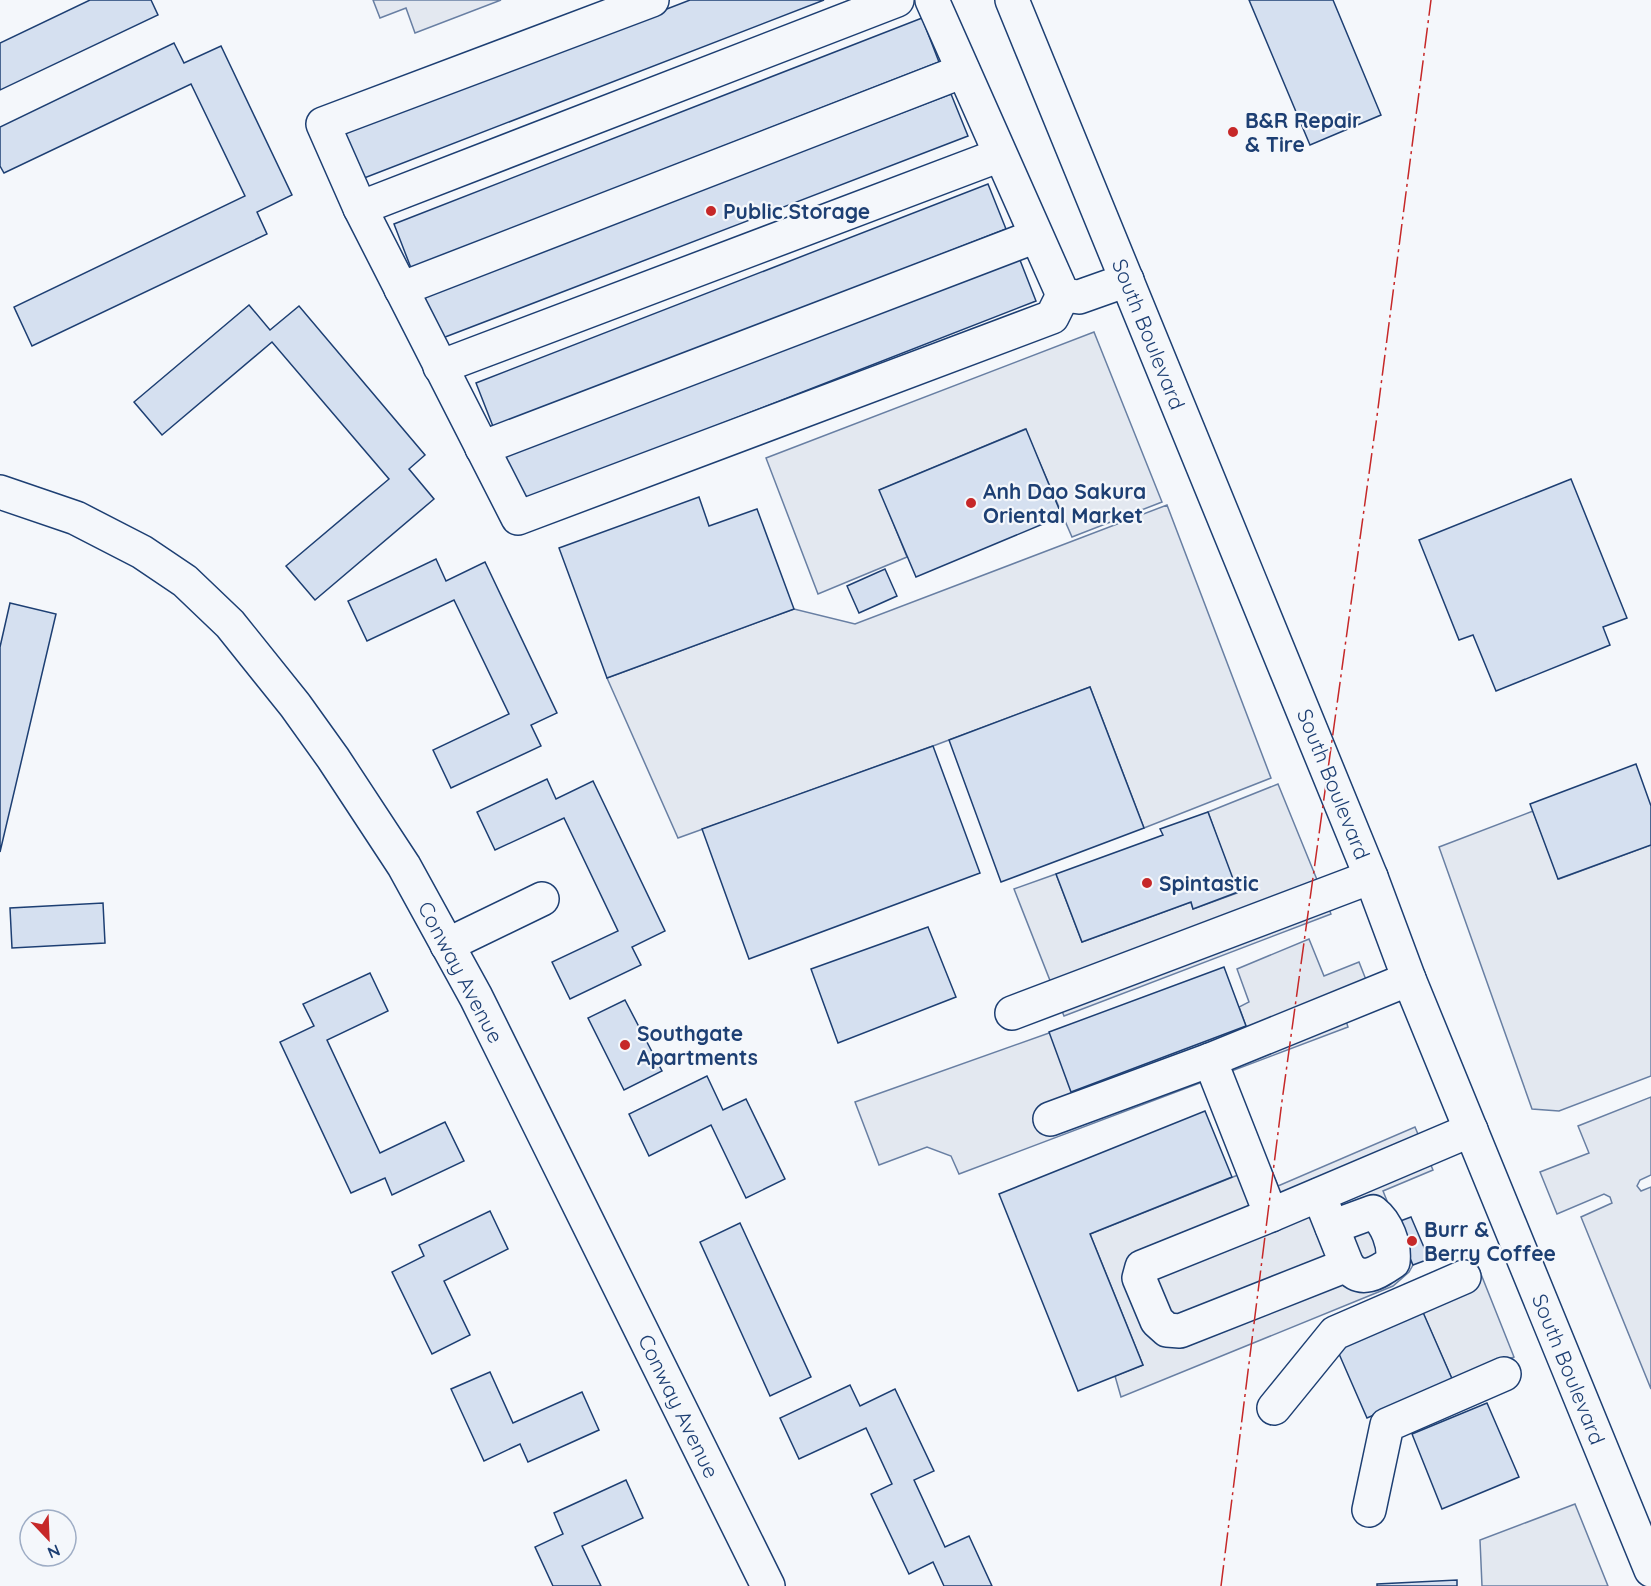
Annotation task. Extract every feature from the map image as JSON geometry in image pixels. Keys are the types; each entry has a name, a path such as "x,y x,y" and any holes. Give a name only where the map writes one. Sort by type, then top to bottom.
{"main road":[{"path":"652,0 323,124 360,208 518,518 1052,317 1063,295"},
{"path":"360,208 897,0"},
{"path":"932,0 1063,295"},
{"name":"South Boulevard","path":"1012,0 1371,877 1409,979 1651,1570"},
{"path":"401,289 963,71"},
{"path":"440,367 1000,155"},
{"path":"482,448 1036,236"},
{"path":"1063,295 1079,297 1127,280"},
{"name":"Conway Avenue","path":"0,492 76,518 142,552 185,581 230,624 295,705 333,758 404,866 476,997 768,1586"},
{"path":"1012,1013 1371,877"},
{"path":"447,945 542,899"},
{"path":"1050,1119 1210,1060 1409,979"},
{"path":"1210,1060 1271,1215"},
{"path":"1347,1265 1180,1331 1167,1330 1157,1321 1139,1278 1142,1267 1471,1130"},
{"path":"1319,1195 1347,1265 1353,1273 1366,1276 1393,1262 1394,1251 1389,1235 1380,1218 1372,1212 1332,1227"},
{"path":"1274,1408 1335,1333 1464,1277"},
{"path":"1369,1510 1388,1425 1504,1374"}],"shaded area":[{"path":"373,0 501,0 415,33 406,8 380,18"},
{"path":"1094,332 1162,502 1072,537 1025,429 880,490 907,557 818,594 766,458"},
{"path":"1167,505 1271,778 1144,828 1090,687 678,838 607,678 794,609 855,624"},
{"path":"1278,784 1331,914 1064,1016 1014,889 1056,874 1082,942 1191,902 1193,909 1237,893 1208,812"},
{"path":"1533,811 1559,879 1651,845 1651,1076 1559,1111 1532,1109 1439,847"},
{"path":"1309,939 1324,976 1359,962 1374,1000 1343,1012 1348,1027 959,1174 951,1156 927,1147 879,1165 855,1102 1049,1033 1246,1026 1239,1007 1249,1002 1237,969"},
{"path":"1651,1097 1651,1175 1640,1180 1637,1186 1641,1191 1651,1187 1651,1389 1581,1217 1612,1203 1610,1197 1604,1194 1557,1214 1540,1172 1589,1153 1578,1126"},
{"path":"1415,1127 1433,1170 1383,1191 1413,1265 1409,1272 1393,1286 1121,1397 1115,1376 1143,1365 1090,1234 1268,1163 1278,1186"},
{"path":"1475,1259 1514,1357 1453,1381 1411,1286"},
{"path":"1575,1504 1608,1586 1482,1586 1480,1540"}],"building":[{"path":"90,0 151,0 158,15 0,90 0,43"},
{"path":"690,0 824,0 359,180 341,135"},
{"path":"1249,0 1333,0 1381,115 1310,145"},
{"path":"922,18 939,62 411,268 394,224"},
{"path":"174,43 184,63 221,46 292,195 257,212 267,234 32,346 14,307 245,196 191,84 4,173 0,166 0,127"},
{"path":"951,94 968,136 440,339 423,296"},
{"path":"988,184 1006,229 494,429 476,383"},
{"path":"1018,255 1036,301 523,501 505,455"},
{"path":"249,305 270,330 299,306 425,455 409,469 434,499 315,600 286,566 389,479 272,342 162,435 134,402"},
{"name":"Anh Dao Sakura Oriental Market","path":"1026,429 1062,516 916,577 879,490"},
{"path":"1571,479 1627,618 1603,627 1610,645 1496,691 1473,635 1459,640 1419,540"},
{"path":"699,497 709,526 757,509 794,609 607,678 559,548"},
{"path":"436,559 446,581 485,562 557,713 531,725 541,746 451,788 433,750 509,714 454,600 367,641 348,601"},
{"path":"885,569 897,596 859,613 847,586"},
{"path":"10,603 56,614 0,852 0,647"},
{"path":"1090,687 1144,828 1001,882 949,740"},
{"path":"933,746 980,873 749,959 702,829"},
{"path":"1636,764 1651,806 1651,845 1558,879 1530,804"},
{"path":"547,779 556,799 593,781 665,931 632,947 641,965 570,999 552,962 618,931 564,818 495,850 477,812"},
{"name":"Spintastic","path":"1208,812 1238,892 1193,909 1191,902 1082,942 1056,874 1163,835 1160,829"},
{"path":"103,903 105,943 12,948 10,908"},
{"path":"928,927 956,997 838,1043 811,969"},
{"path":"1224,967 1246,1026 1071,1092 1049,1032"},
{"path":"370,973 388,1011 327,1040 380,1153 445,1122 464,1161 392,1195 385,1178 351,1193 280,1042 314,1026 303,1004"},
{"name":"Southgate Apartments","path":"625,1000 662,1071 624,1090 588,1018"},
{"path":"707,1076 723,1110 746,1099 785,1179 746,1198 711,1125 649,1156 629,1114"},
{"path":"1205,1111 1232,1177 1090,1234 1143,1365 1078,1391 999,1194"},
{"path":"490,1211 508,1249 444,1281 470,1335 432,1354 392,1272 424,1256 419,1245"},
{"name":"Burr & Berry Coffee","path":"1411,1217 1429,1259 1413,1265 1395,1223"},
{"path":"740,1223 811,1377 770,1396 700,1242"},
{"path":"1422,1310 1453,1381 1367,1418 1336,1347"},
{"path":"490,1372 513,1423 582,1392 599,1430 528,1462 520,1444 484,1461 451,1389"},
{"path":"850,1385 860,1406 895,1389 934,1471 914,1480 945,1547 969,1536 992,1586 944,1586 933,1562 909,1574 871,1494 892,1484 866,1428 799,1459 780,1418"},
{"path":"1487,1403 1519,1477 1442,1509 1412,1434"},
{"path":"626,1480 643,1518 582,1546 601,1586 553,1586 535,1547 563,1534 554,1513"},
{"path":"1457,1580 1457,1586 1377,1586 1377,1584"}],"power":[{"path":"1221,1586 1282,1101 1377,416 1431,0"}],"place":[{"name":"B&R Repair & Tire","path":"1233,132"},
{"name":"Public Storage","path":"711,211"},
{"name":"Anh Dao Sakura Oriental Market","path":"971,503"},
{"name":"Spintastic","path":"1147,883"},
{"name":"Southgate Apartments","path":"625,1045"},
{"name":"Burr & Berry Coffee","path":"1412,1241"}]}
